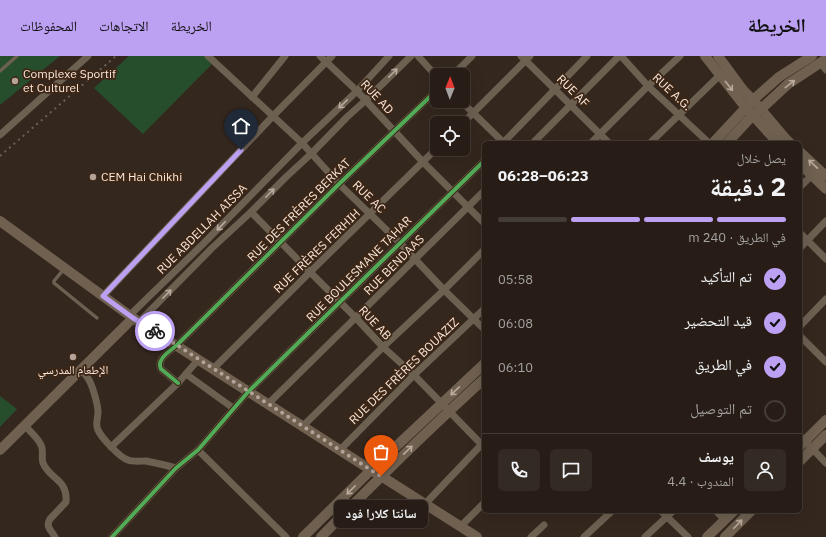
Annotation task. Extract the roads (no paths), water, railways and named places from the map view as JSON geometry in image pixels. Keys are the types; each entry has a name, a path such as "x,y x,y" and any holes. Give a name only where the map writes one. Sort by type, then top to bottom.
{"main road":[{"path":"705,56 720,75 788,141"},
{"path":"718,56 744,90 753,108 777,141"},
{"path":"715,141 753,108 821,62"},
{"path":"728,141 753,108"},
{"path":"802,154 826,176"},
{"path":"802,166 826,189"},
{"path":"0,221 134,318 477,537"},
{"path":"0,450 134,318"},
{"path":"303,537 371,470 482,366"},
{"path":"321,537 381,476 482,381"},
{"path":"802,441 826,420"},
{"path":"802,459 826,435"},
{"path":"707,537 732,513"},
{"path":"725,537 749,513"}],"street":[{"path":"0,135 88,56"},
{"name":"RUE AC","path":"208,56 302,143 340,184 482,327"},
{"path":"252,97 285,56"},
{"name":"RUE AD","path":"320,56 366,100 394,132 482,221"},
{"path":"103,296 273,116 332,56"},
{"name":"RUE ABDELLAH AISSA","path":"134,318 204,243 302,143 357,91 389,56"},
{"path":"134,318 252,212 347,117 411,56"},
{"path":"418,56 430,69"},
{"path":"460,68 472,56"},
{"path":"506,141 587,56"},
{"path":"535,141 620,56"},
{"name":"RUE A.G.","path":"620,56 648,86 707,141"},
{"path":"593,141 680,56"},
{"path":"469,116 525,58"},
{"name":"RUE AF","path":"525,58 607,141"},
{"path":"652,141 720,75"},
{"name":"RUE DES FRÈRES BERKAT","path":"178,383 161,369 160,363 164,356 177,346 430,97"},
{"path":"469,108 502,141"},
{"name":"RUE FRÈRES FERHIH","path":"213,369 430,155"},
{"name":"RUE BOULESMANE TAHAR","path":"112,537 176,468 198,450 248,392 482,163"},
{"path":"802,185 812,175"},
{"name":"RUE BENDAAS","path":"268,404 482,193"},
{"name":"RUE AB","path":"252,212 383,347 414,375 482,444"},
{"path":"802,246 826,221"},
{"path":"802,235 826,259"},
{"path":"303,426 482,252"},
{"path":"802,324 826,299"},
{"name":"RUE DES FRÈRES BOUAZIZ","path":"340,450 414,375 482,311"},
{"path":"802,338 825,359"},
{"path":"111,447 178,383 198,360"},
{"path":"81,369 90,381 98,411 98,431 111,447 126,460 146,461 176,468"},
{"path":"186,374 233,408"},
{"path":"25,425 41,444 42,462 64,486 66,492 66,502 48,523 55,537"},
{"path":"802,441 812,448 826,463"},
{"path":"425,504 482,446"},
{"path":"198,450 286,537"},
{"path":"460,526 482,505"},
{"path":"584,537 610,513"},
{"path":"663,513 688,537"},
{"path":"645,537 671,513"},
{"path":"718,513 725,520"},
{"path":"531,537 544,525"}],"lane":[{"path":"0,71 17,56"},
{"path":"65,268 54,283 97,318"}],"railway":[{"path":"0,156 116,56"}],"place":[{"name":"Complexe Sportif et Culturel","path":"15,81"},
{"name":"CEM Hai Chikhi","path":"93,177"},
{"name":"الإطعام المدرسي","path":"73,357"},
{"name":"سانتا كلارا فود","path":"381,476"}]}
